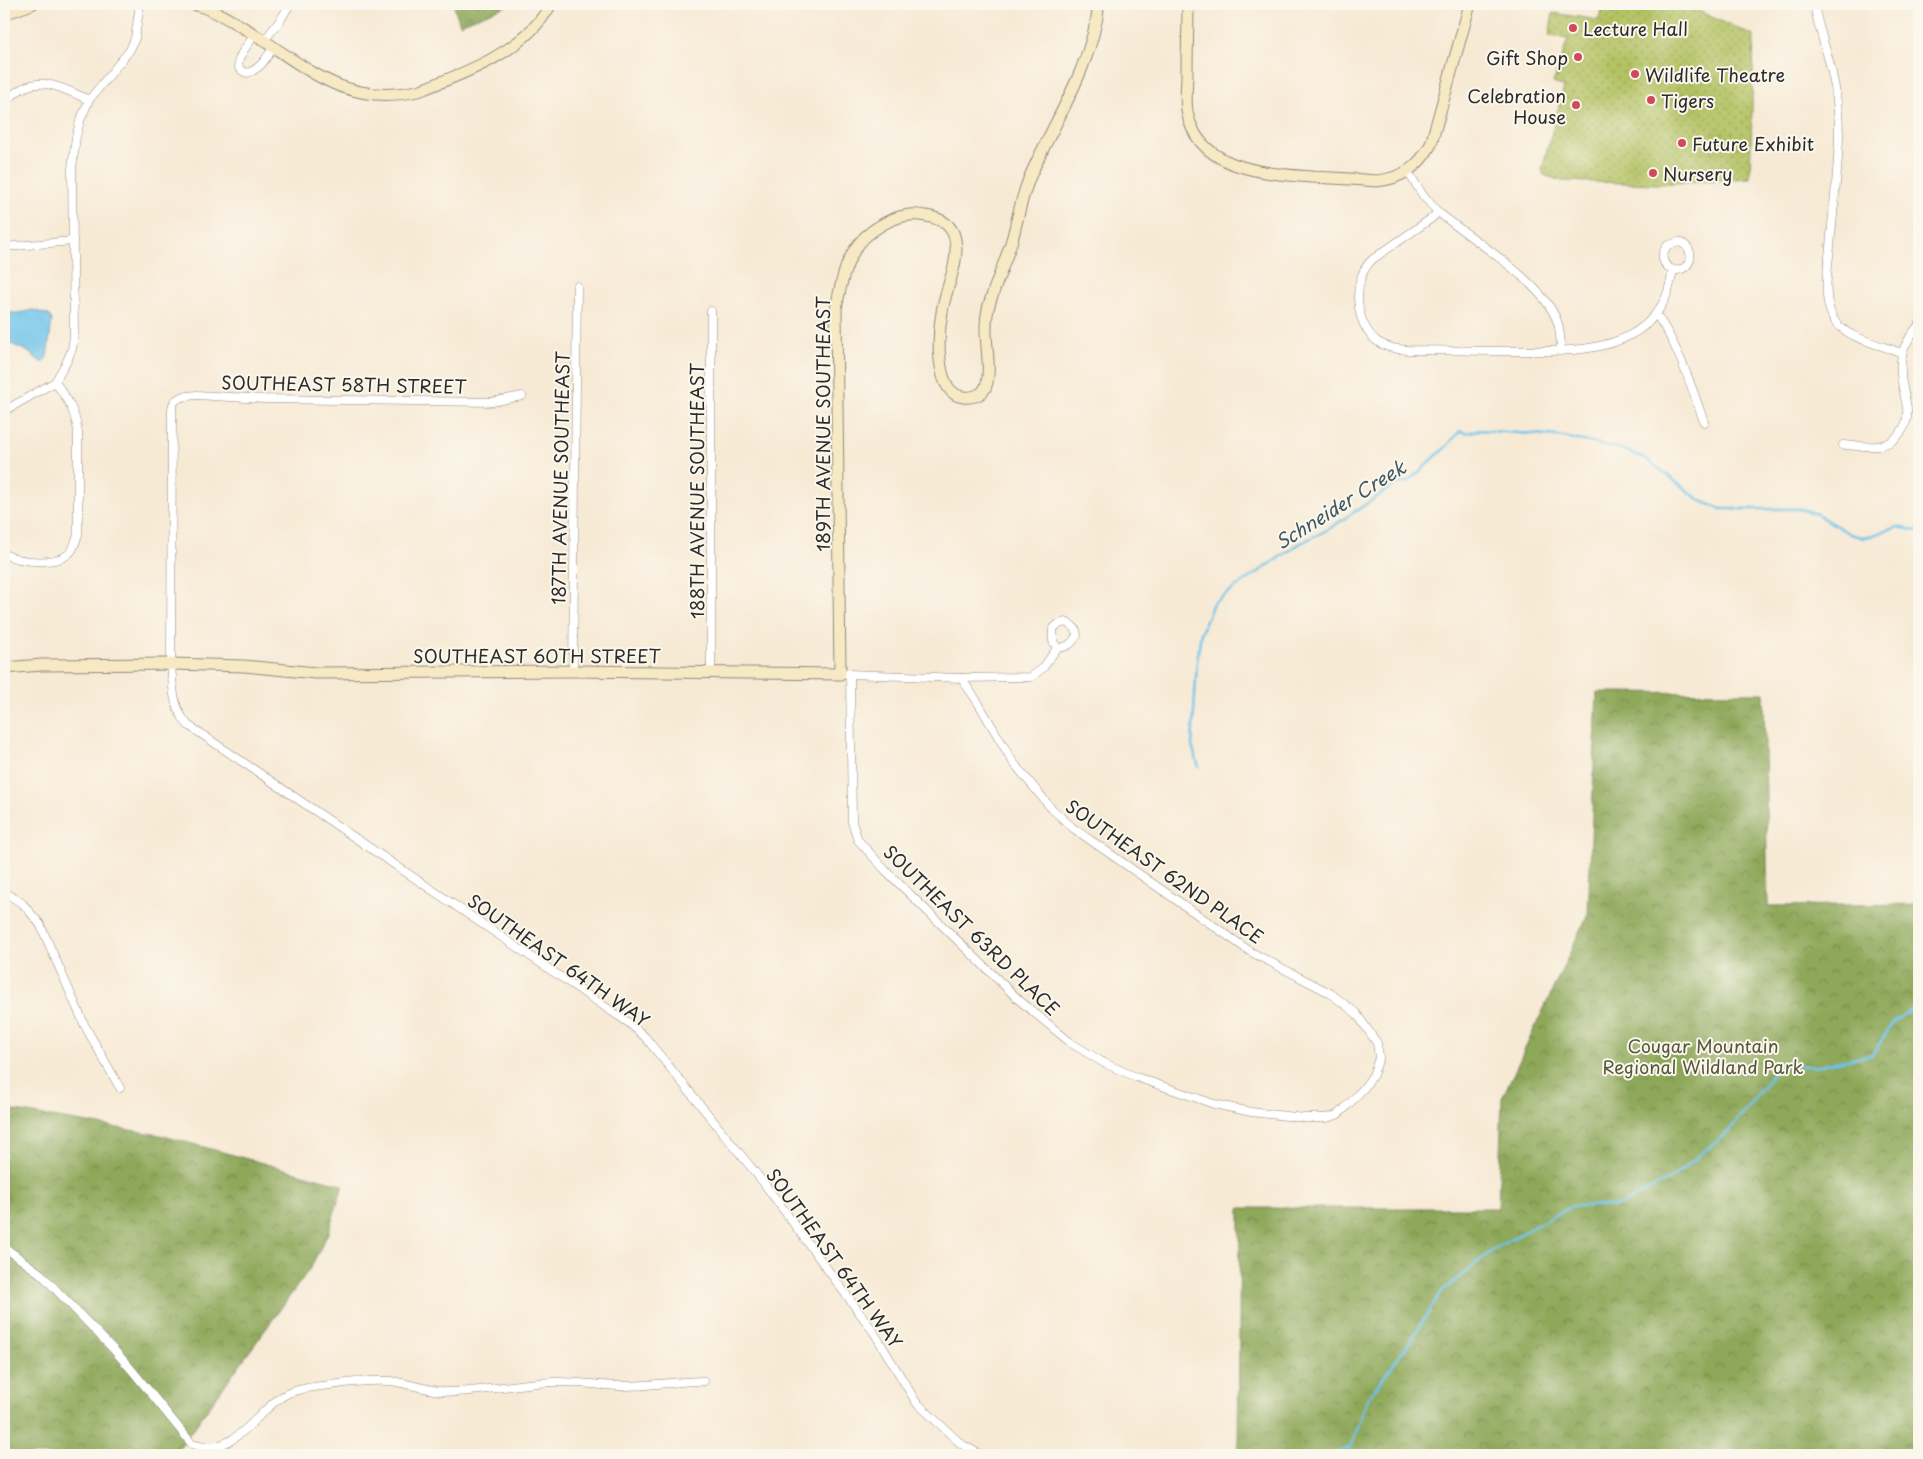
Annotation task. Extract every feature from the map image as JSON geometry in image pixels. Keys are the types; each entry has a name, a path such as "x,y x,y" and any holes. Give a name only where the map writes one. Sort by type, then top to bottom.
{"street":[{"path":"4,14 32,4"},
{"path":"4,411 55,382 72,349 74,336 73,152 80,121 89,100 130,50 135,38 140,4"},
{"path":"192,4 222,16 312,73 347,89 377,94 406,93 431,86 506,52 524,39 550,4"},
{"path":"264,41 290,4"},
{"name":"189TH AVENUE SOUTHEAST","path":"858,840 852,822 845,674 836,309 839,291 849,260 866,235 905,214 916,214 942,221 949,226 955,240 954,264 942,312 940,364 945,384 950,391 963,397 972,397 984,390 988,372 986,327 989,305 1011,242 1026,185 1080,75 1094,35 1098,4"},
{"path":"1188,4 1187,113 1194,130 1203,143 1224,160 1253,171 1376,181 1388,180 1408,172 1418,164 1431,144 1470,4"},
{"path":"1814,4 1816,19 1836,89 1838,112 1839,138 1827,282 1829,309 1840,328 1850,334 1902,352"},
{"path":"11,97 28,85 37,84 63,89 89,100"},
{"path":"1408,172 1424,197 1438,212 1538,291 1553,312 1558,323 1561,352"},
{"path":"1438,212 1373,259 1362,273 1359,296 1361,318 1365,328 1378,342 1397,349 1408,350 1561,352 1599,347 1629,335 1642,327 1656,314 1664,301 1673,270"},
{"path":"4,247 73,241"},
{"name":"187TH AVENUE SOUTHEAST","path":"573,671 576,286"},
{"name":"188TH AVENUE SOUTHEAST","path":"711,311 711,672"},
{"path":"1656,314 1666,328 1676,350 1704,422"},
{"path":"1843,445 1877,446 1886,443 1900,434 1906,425 1908,417 1901,379 1902,352 1919,325"},
{"path":"4,554 22,560 56,560 72,550 76,542 78,534 77,425 72,405 55,382"},
{"name":"SOUTHEAST 58TH STREET","path":"172,409 172,404 186,396 351,401 483,402 522,396"},
{"name":"SOUTHEAST 64TH WAY","path":"172,409 171,664 176,707 180,718 629,1023 645,1037 763,1182 873,1331 916,1402 962,1444 980,1455"},
{"name":"SOUTHEAST 60TH STREET","path":"4,668 42,665 171,664 244,666 316,673 573,671 845,674 961,678 1030,677 1044,668 1058,648"},
{"name":"SOUTHEAST 62ND PLACE","path":"961,678 978,702 1012,762 1051,808 1065,821 1094,844 1251,952 1340,1000 1356,1013 1368,1029"},
{"name":"SOUTHEAST 63RD PLACE","path":"858,840 908,893 1018,1000 1071,1043 1104,1063 1136,1077 1214,1104 1295,1118 1327,1118 1345,1108 1364,1088 1373,1075 1379,1058 1377,1043 1368,1029"},
{"path":"4,892 22,903 40,924 85,1026 120,1088"},
{"path":"4,1247 41,1274 114,1350 192,1444 200,1449 212,1452 233,1444 251,1430 282,1396 309,1388 373,1381 392,1382 453,1392 550,1382 591,1382 623,1386 675,1381 704,1381"}],"green space":[{"path":"453,4 511,4 460,24"},
{"path":"1602,4 1683,4 1754,36 1750,178 1657,184 1561,181 1544,175 1542,169 1564,87 1553,83 1568,39 1549,36 1553,13 1599,20"},
{"name":"Cougar Mountain Regional Wildland Park","path":"1597,692 1764,693 1768,906 1919,904 1919,1455 1238,1455 1240,1208 1498,1208 1502,1098 1588,914"},
{"path":"4,1109 160,1135 343,1185 329,1231 311,1267 177,1451 181,1455 4,1455"}],"water":[{"path":"33,310 49,315 52,320 47,357 42,363 27,351 4,341 4,313 19,313"}],"waterway":[{"name":"Schneider Creek","path":"1199,767 1192,746 1197,661 1201,633 1213,603 1299,544 1329,529 1396,484 1408,482 1447,446 1460,431 1466,433 1479,430 1558,436 1618,448 1645,458 1701,501 1721,509 1800,509 1815,513 1850,534 1864,538 1897,527 1919,531"},
{"path":"1332,1455 1351,1447 1368,1398 1409,1343 1442,1291 1497,1247 1572,1206 1618,1206 1670,1179 1729,1131 1780,1065 1815,1066 1872,1055 1894,1021 1919,1005"}],"place":[{"name":"Lecture Hall","path":"1573,28"},
{"name":"Gift Shop","path":"1578,57"},
{"name":"Wildlife Theatre","path":"1635,74"},
{"name":"Tigers","path":"1651,100"},
{"name":"Celebration House","path":"1576,105"},
{"name":"Future Exhibit","path":"1682,143"},
{"name":"Nursery","path":"1653,173"}]}
